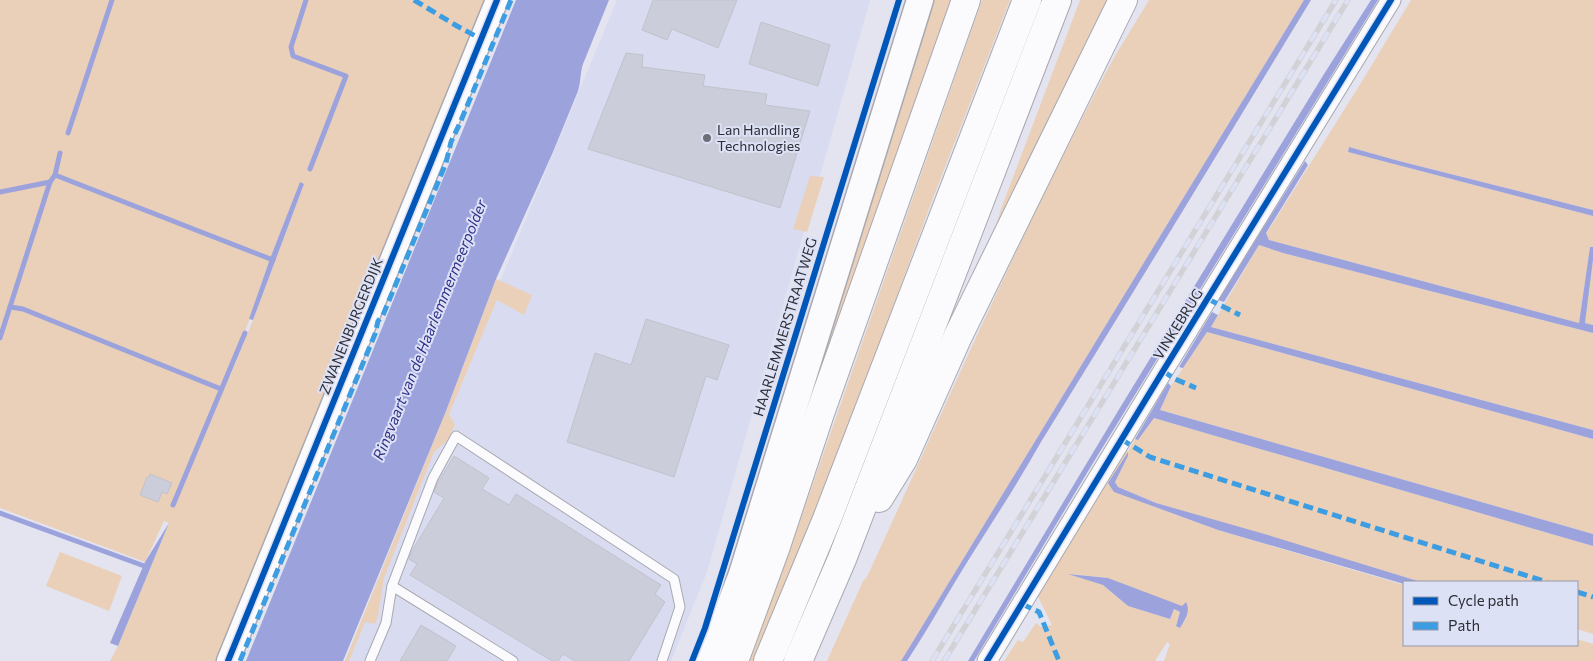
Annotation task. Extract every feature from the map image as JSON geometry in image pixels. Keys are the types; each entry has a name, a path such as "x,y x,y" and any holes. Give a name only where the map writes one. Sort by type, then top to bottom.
{"highway":[{"path":"734,661 775,549 820,413 966,0"},
{"path":"768,661 827,519 1027,0"},
{"path":"798,661 842,560 1057,0"},
{"path":"842,560 903,460 958,336 1123,0"}],"main road":[{"path":"709,661 745,564 920,0"}],"street":[{"name":"ZWANENBURGERDIJK","path":"228,661 497,0"},
{"name":"VINKEBRUG","path":"987,661 1391,0"}],"lane":[{"path":"370,661 386,623 392,586 433,478 456,436 674,579 680,607 662,661"},
{"path":"392,586 513,661"}],"shaded area":[{"path":"0,0 489,0 357,315 216,661 110,661 169,523 164,521 145,562 0,508","holes":["300,183 304,184 253,320 229,379 271,256"]},
{"path":"617,0 870,0 707,572 671,661 345,661 446,411"},
{"path":"933,0 952,0 790,462 917,51"},
{"path":"982,0 1010,0 933,198 833,469 753,661 748,661 775,592"},
{"path":"1080,0 1110,0 978,285 1001,209"},
{"path":"1149,0 1304,0 901,661 827,661 1039,204 1106,72"},
{"path":"1411,0 1593,0 1593,210 1349,147 1348,152 1593,216 1593,247 1590,247 1579,323 1269,240 1266,234"},
{"path":"810,176 824,177 807,232 793,229"},
{"path":"1259,245 1283,253 1593,333 1593,430 1211,327"},
{"path":"1593,260 1593,325 1585,323"},
{"path":"496,279 532,295 524,315 497,300 449,414 455,425 448,440 434,452 384,578 375,624 365,622 349,661 345,661 446,411"},
{"path":"1207,332 1593,439 1593,534 1160,410 1171,386"},
{"path":"1154,418 1593,546 1593,634 1578,629 1578,581 1418,581 1156,503 1118,487 1115,482 1128,456 1108,483 1155,507 1218,530 1403,585 1403,646 1578,646 1578,639 1593,644 1593,661 1164,661 1170,644 1167,642 1155,661 1004,661 1018,640 1023,642 1036,623 1041,627 1052,625 1036,593 1124,449 1128,452 1135,439 1138,440","holes":["1071,574 1108,578 1182,607 1186,602 1186,619 1180,628 1176,625 1180,612 1174,609 1170,619 1128,606 1103,585"]},
{"path":"60,552 122,576 109,611 46,586"}],"water":[{"name":"Ringvaart van de Haarlemmermeerpolder","path":"516,0 609,0 583,64 578,91 496,279 446,411 343,661 246,661"},
{"path":"1304,0 1311,0 907,661 901,661"},
{"path":"1371,0 1378,0 1093,463 974,661 968,661 1118,411"},
{"path":"1349,147 1593,210 1593,216 1348,152"},
{"path":"1305,161 1308,165 1266,233 1269,240 1579,323 1590,247 1593,247 1585,323 1593,325 1593,333 1283,253 1259,245 1224,302 1218,300"},
{"path":"300,182 304,184 253,320 249,319 271,256"},
{"path":"1212,312 1218,315 1211,327 1593,430 1593,439 1207,332 1183,368 1179,367"},
{"path":"1168,383 1171,386 1160,410 1593,534 1593,546 1154,418 1138,440 1135,439"},
{"path":"1128,452 1128,456 1115,482 1118,487 1156,503 1418,581 1403,581 1403,584 1218,530 1114,492 1108,483"},
{"path":"169,523 118,646 110,643 145,562"},
{"path":"1068,574 1108,578 1182,606 1186,602 1187,615 1180,628 1176,626 1180,612 1174,609 1170,619 1128,606 1103,585"}],"building":[{"path":"653,0 737,0 718,48 672,29 667,40 642,30"},
{"path":"761,22 830,45 818,86 749,64"},
{"path":"626,53 643,55 642,67 705,75 703,86 767,94 765,105 810,111 780,208 588,149"},
{"path":"646,319 729,345 717,380 706,376 674,477 567,442 595,353 631,365"},
{"path":"454,456 489,478 482,489 509,505 516,494 661,585 655,594 665,602 629,661 575,661 563,654 558,661 552,661 410,575 417,564 409,559 444,498 434,492"},
{"path":"150,474 172,483 167,494 162,492 158,502 140,495"},
{"path":"421,625 456,646 447,661 400,661"}],"waterway":[{"path":"68,133 112,0"},
{"path":"306,0 291,47 293,56 346,76 310,169"},
{"path":"0,338 50,182 55,175 60,153"},
{"path":"55,175 273,260"},
{"path":"0,192 50,182"},
{"path":"10,307 23,309 221,389"},
{"path":"173,505 245,333"},
{"path":"0,513 147,567"}],"railway":[{"path":"932,661 1336,0"},
{"path":"944,661 1348,0"}],"marked path":[{"path":"414,0 481,39"},
{"path":"240,661 375,334 378,321 383,315 446,163 451,142 511,0"},
{"path":"1208,299 1240,315"},
{"path":"1163,371 1175,379 1196,388"},
{"path":"1121,439 1150,457 1544,581"},
{"path":"1578,592 1593,597"},
{"path":"1022,604 1039,612 1059,661"}],"cycle path":[{"path":"228,661 497,0"},
{"name":"HAARLEMMERSTRAATWEG","path":"692,661 705,628 899,0"},
{"path":"987,661 1391,0"}],"place":[{"name":"Lan Handling Technologies","path":"707,138"}]}
